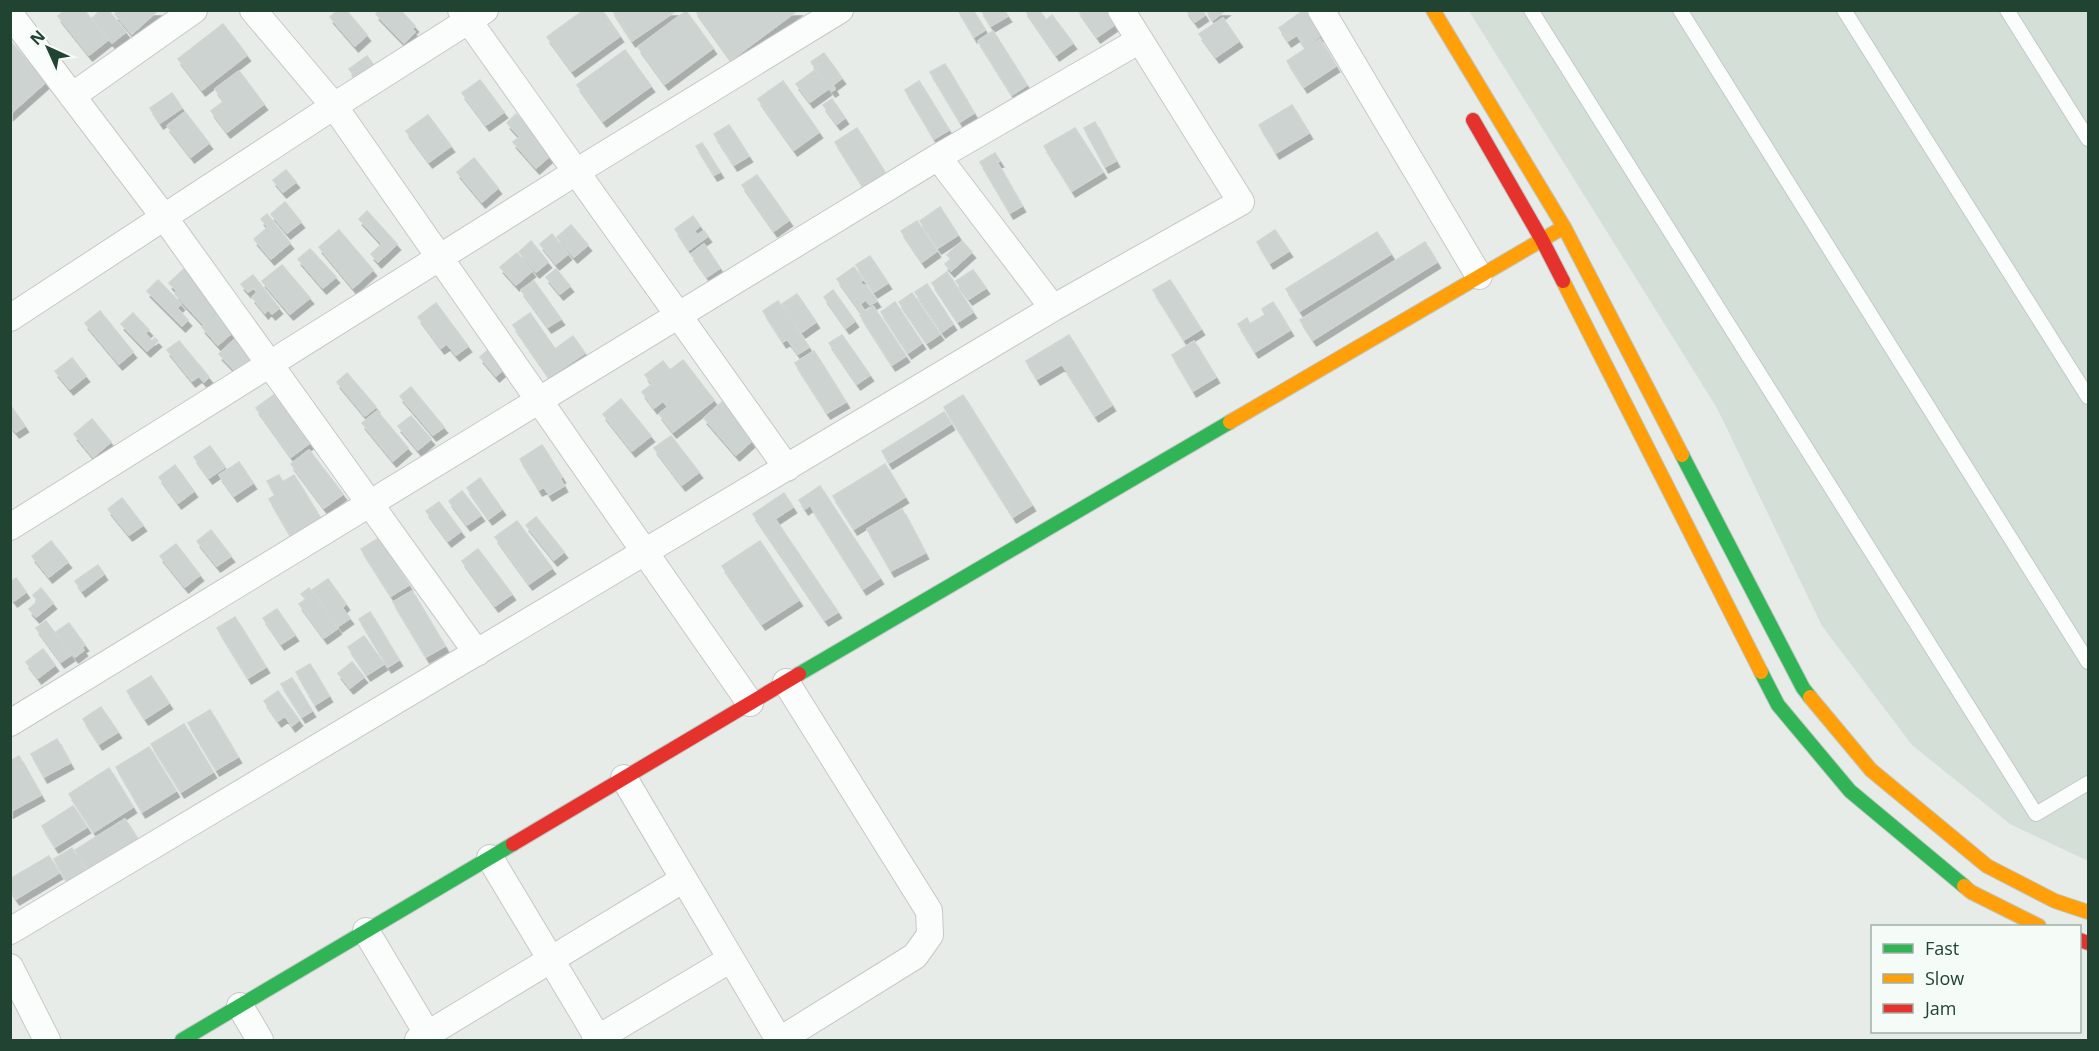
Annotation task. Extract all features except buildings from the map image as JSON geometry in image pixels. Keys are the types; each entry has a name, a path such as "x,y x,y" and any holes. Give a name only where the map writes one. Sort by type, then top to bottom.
{"street":[{"path":"72,96 194,10"},
{"path":"253,10 334,106 750,704"},
{"path":"10,527 576,172 840,10"},
{"path":"10,931 1053,308 1241,202 1121,10"},
{"path":"1321,10 1479,276"},
{"path":"1433,10 1564,227 1803,688 1871,770 1987,866 2055,902 2088,912"},
{"path":"10,14 164,217 477,653"},
{"path":"10,318 471,14 576,172 787,468"},
{"path":"10,723 938,157 1140,40"},
{"path":"1469,113 1542,240 1778,705 1850,791 1971,891 2035,925"},
{"path":"938,157 1053,308"},
{"path":"182,1041 786,682 1564,227"},
{"path":"624,778 779,1041 915,956 930,935 929,912 786,682"},
{"path":"490,858 597,1040 731,959"},
{"path":"366,931 426,1039 684,879"},
{"path":"10,967 47,1041"},
{"path":"240,1006 260,1041"}],"lane":[{"path":"1531,10 2036,814 2088,783"},
{"path":"1680,10 2088,662"},
{"path":"1844,10 2088,397"},
{"path":"2007,10 2088,139"}],"shaded area":[{"path":"1469,11 2088,11 2088,861 2010,824 1912,745 1822,626 1717,408"}],"traffic: fast":[{"path":"799,674 1230,422"},
{"path":"1682,455 1803,688 1810,697"},
{"path":"1761,672 1778,705 1850,791 1964,886"},
{"path":"182,1040 513,844"}],"traffic: slow":[{"path":"1433,10 1564,227 1682,455"},
{"path":"1230,422 1564,227"},
{"path":"1563,281 1761,672"},
{"path":"1810,697 1871,770 1987,866 2055,901 2088,912"},
{"path":"1964,886 1971,892 2037,925"}],"traffic: jam":[{"path":"1473,120 1563,281"},
{"path":"513,844 799,674"},
{"path":"2081,940 2088,943"}]}
